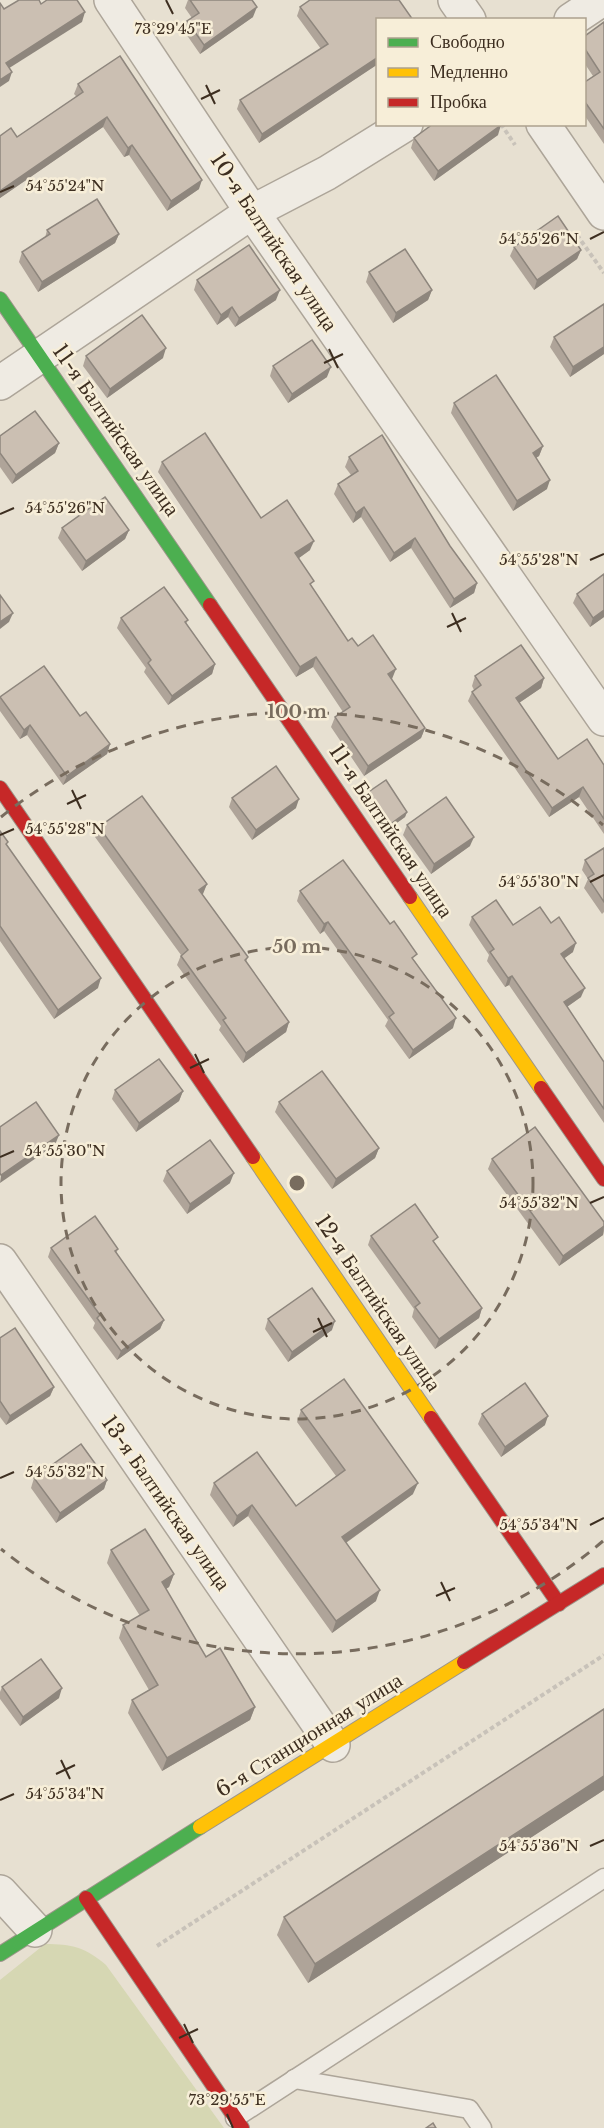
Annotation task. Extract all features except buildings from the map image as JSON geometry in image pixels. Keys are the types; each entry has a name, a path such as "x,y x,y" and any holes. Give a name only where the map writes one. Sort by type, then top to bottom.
{"street":[{"name":"10-я Балтийская улица","path":"111,0 252,212 604,719"},
{"path":"455,0 468,18"},
{"path":"574,18 601,0"},
{"path":"0,383 252,212 327,173 403,126"},
{"path":"544,126 604,213"},
{"name":"11-я Балтийская улица","path":"0,299 604,1179"},
{"name":"12-я Балтийская улица","path":"0,788 559,1604"},
{"name":"13-я Балтийская улица","path":"0,1261 333,1745"},
{"name":"6-я Станционная улица","path":"0,1954 604,1575"},
{"path":"0,1892 35,1930"},
{"path":"86,1898 238,2123"}],"lane":[{"path":"238,2123 294,2079 604,1878"},
{"path":"294,2079 469,2109 482,2128"}],"path":[{"path":"130,1964 604,1655"}],"green space":[{"path":"45,1944 85,1950 106,1965 224,2128 0,2128 0,1980"}],"traffic: fast":[{"path":"0,299 210,605"},
{"path":"0,1954 200,1827"}],"traffic: slow":[{"path":"410,897 541,1088"},
{"path":"253,1157 431,1418"},
{"path":"200,1827 464,1662"}],"traffic: jam":[{"path":"210,605 410,897"},
{"path":"0,788 253,1157"},
{"path":"541,1088 604,1179"},
{"path":"431,1418 559,1604"},
{"path":"464,1662 604,1575"},
{"path":"86,1898 242,2128"}]}
